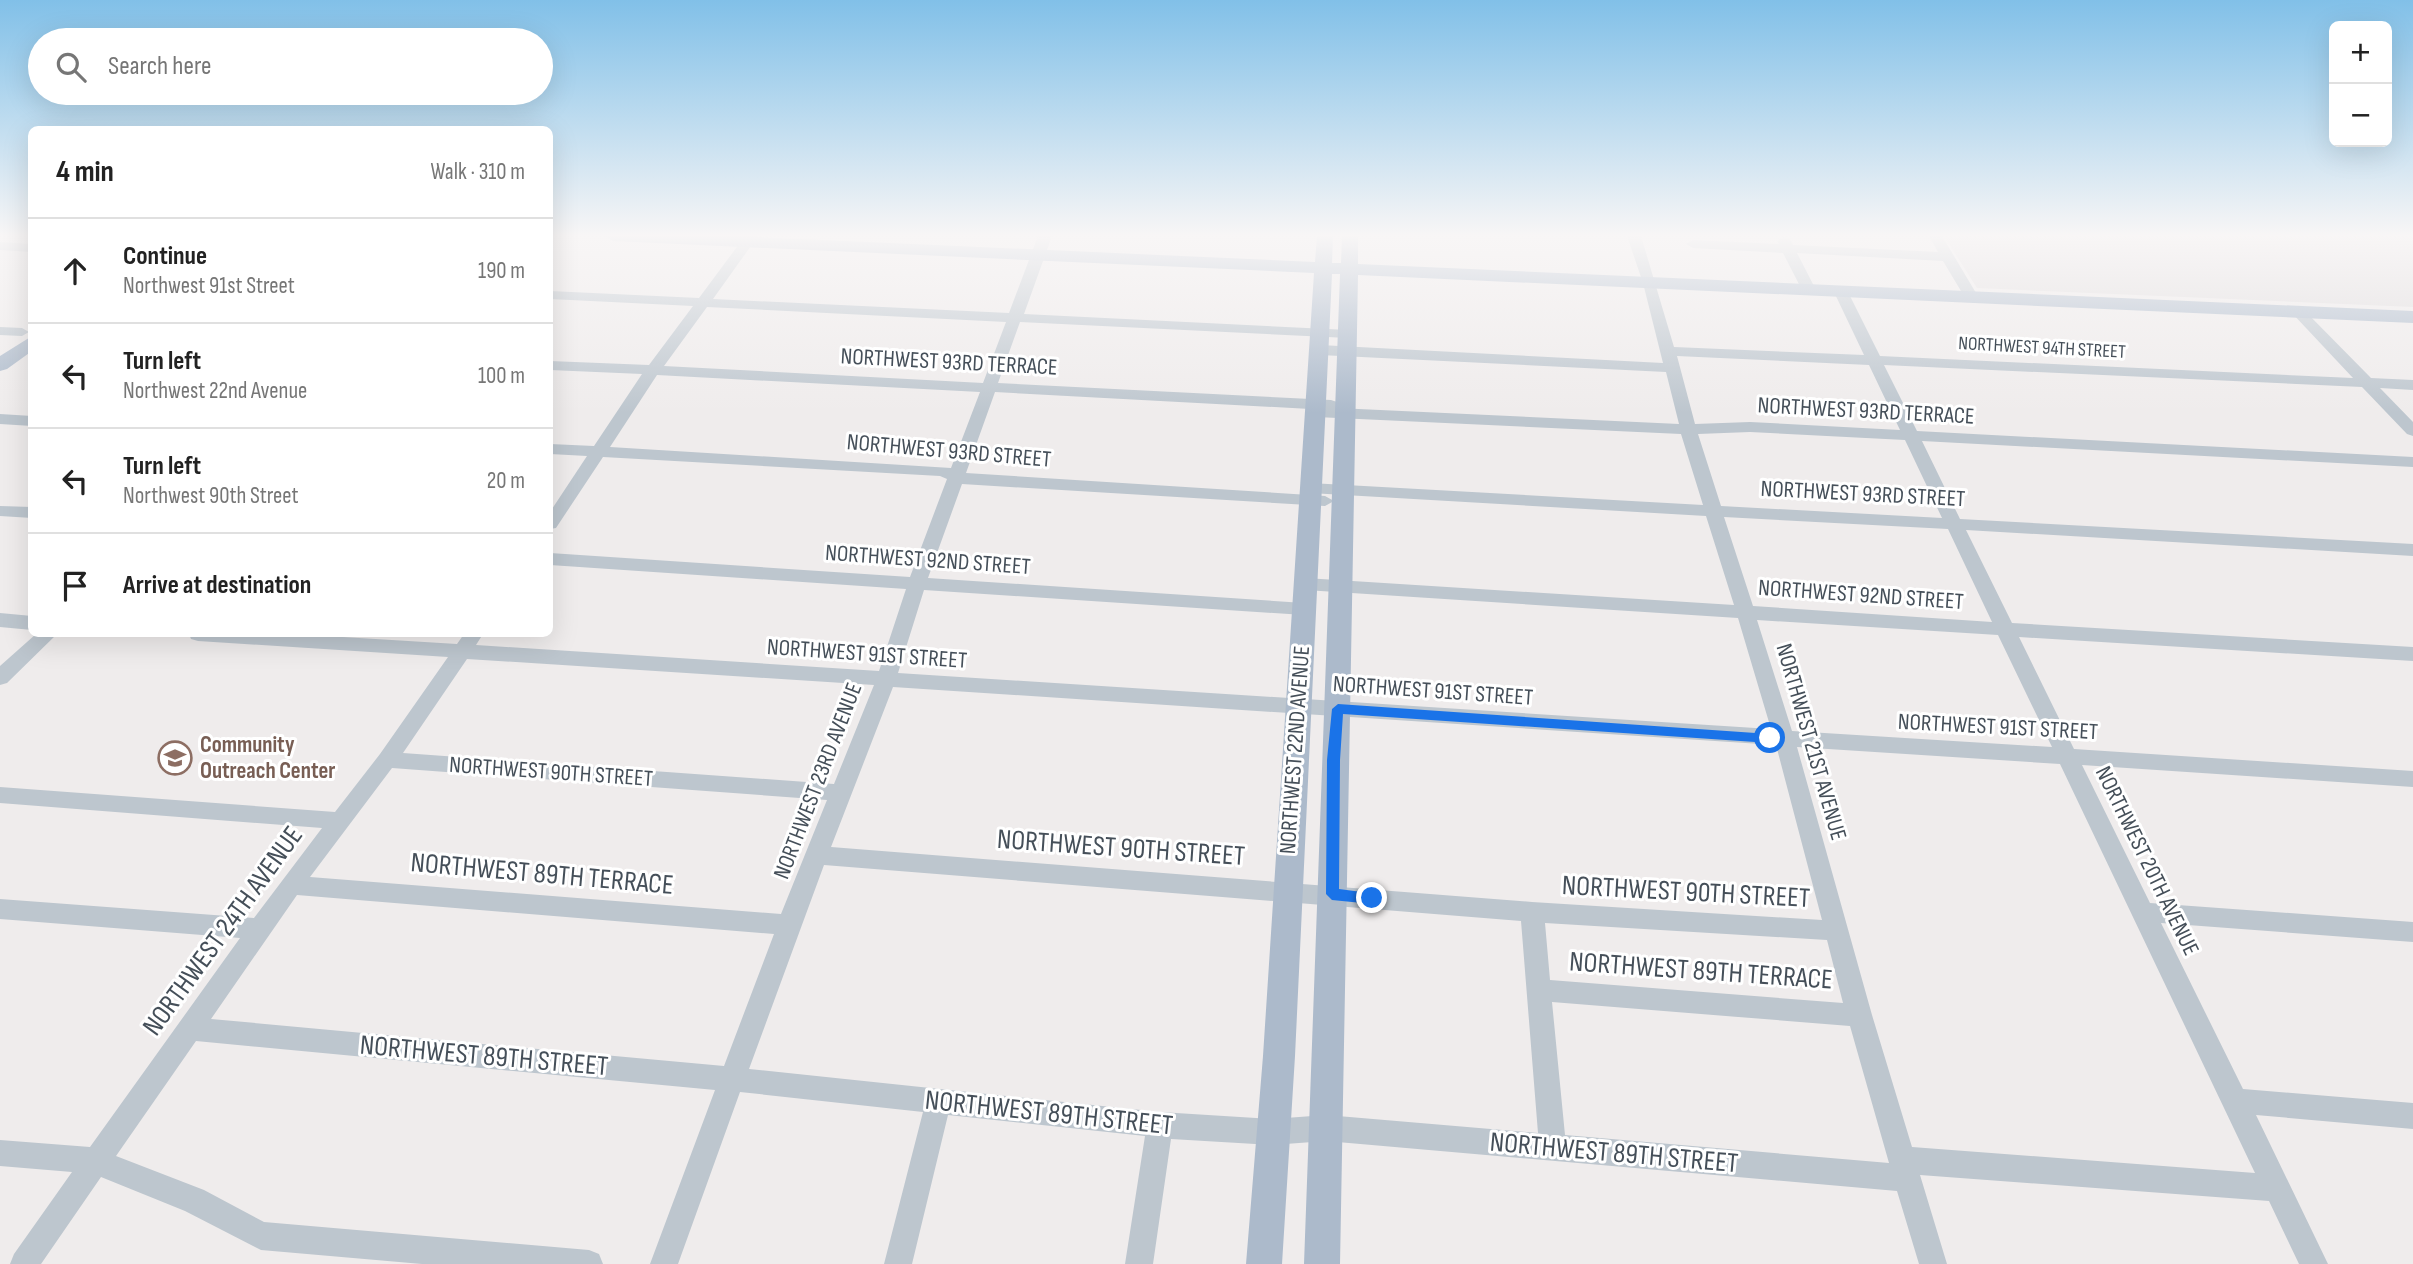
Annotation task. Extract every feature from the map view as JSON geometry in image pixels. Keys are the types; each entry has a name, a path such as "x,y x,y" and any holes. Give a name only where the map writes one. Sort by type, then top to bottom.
{"main road":[{"name":"NORTHWEST 22ND AVENUE","path":"1264,1264 1279,1056 1322,295"},
{"name":"NORTHWEST 22ND AVENUE","path":"1322,1264 1334,760 1338,709 1349,295"},
{"path":"1906,295 2413,317"},
{"path":"0,348 28,333"},
{"path":"0,358 17,346 28,333"},
{"path":"0,365 28,333"}],"street":[{"name":"NORTHWEST 94TH STREET","path":"553,295 1015,318 1321,342 1670,360 1874,360 2413,385"},
{"path":"553,519 653,370 708,295"},
{"name":"NORTHWEST 23RD AVENUE","path":"664,1264 789,925 886,680 917,583 1024,295"},
{"name":"NORTHWEST 21ST AVENUE","path":"1653,295 1688,429 1785,740 1859,1015 1933,1264"},
{"name":"NORTHWEST 20TH AVENUE","path":"1842,295 2314,1264"},
{"path":"2298,312 2413,431"},
{"path":"0,331 28,332"},
{"name":"NORTHWEST 93RD TERRACE","path":"553,365 989,387 1688,429 1750,427 2413,462"},
{"path":"0,419 28,421"},
{"name":"NORTHWEST 93RD STREET","path":"553,449 944,471 957,478 1713,510 2413,550"},
{"path":"0,511 28,513"},
{"name":"NORTHWEST 92ND STREET","path":"553,559 1304,609"},
{"name":"NORTHWEST 92ND STREET","path":"1305,584 1744,611 2006,631 2413,654"},
{"path":"0,620 28,623"},
{"path":"0,678 44,637"},
{"name":"NORTHWEST 91ST STREET","path":"299,637 468,642 886,680 2413,779"},
{"name":"NORTHWEST 24TH AVENUE","path":"24,1264 290,885 387,760 468,642"},
{"name":"NORTHWEST 90TH STREET","path":"387,760 842,793"},
{"path":"0,795 339,821"},
{"name":"NORTHWEST 90TH STREET","path":"818,855 1532,912 1838,931"},
{"name":"NORTHWEST 89TH TERRACE","path":"290,885 789,925"},
{"path":"0,909 260,929"},
{"path":"1532,912 1553,1147"},
{"path":"2142,912 2413,932"},
{"name":"NORTHWEST 89TH TERRACE","path":"1539,990 1859,1015"},
{"name":"NORTHWEST 89TH STREET","path":"190,1029 732,1079 1160,1125 1272,1132 1326,1128 1553,1147 2277,1188"},
{"path":"2234,1101 2413,1116"},
{"path":"898,1264 938,1102"},
{"path":"1139,1264 1160,1125"},
{"path":"0,1153 94,1161 194,1200 261,1237 589,1264"}],"shaded area":[{"path":"2137,295 2413,295 2413,307"}],"place":[{"name":"Community Outreach Center","path":"175,758"}],"route":[{"path":"1372,898 1332,894 1334,760 1338,709 1770,738"}]}
